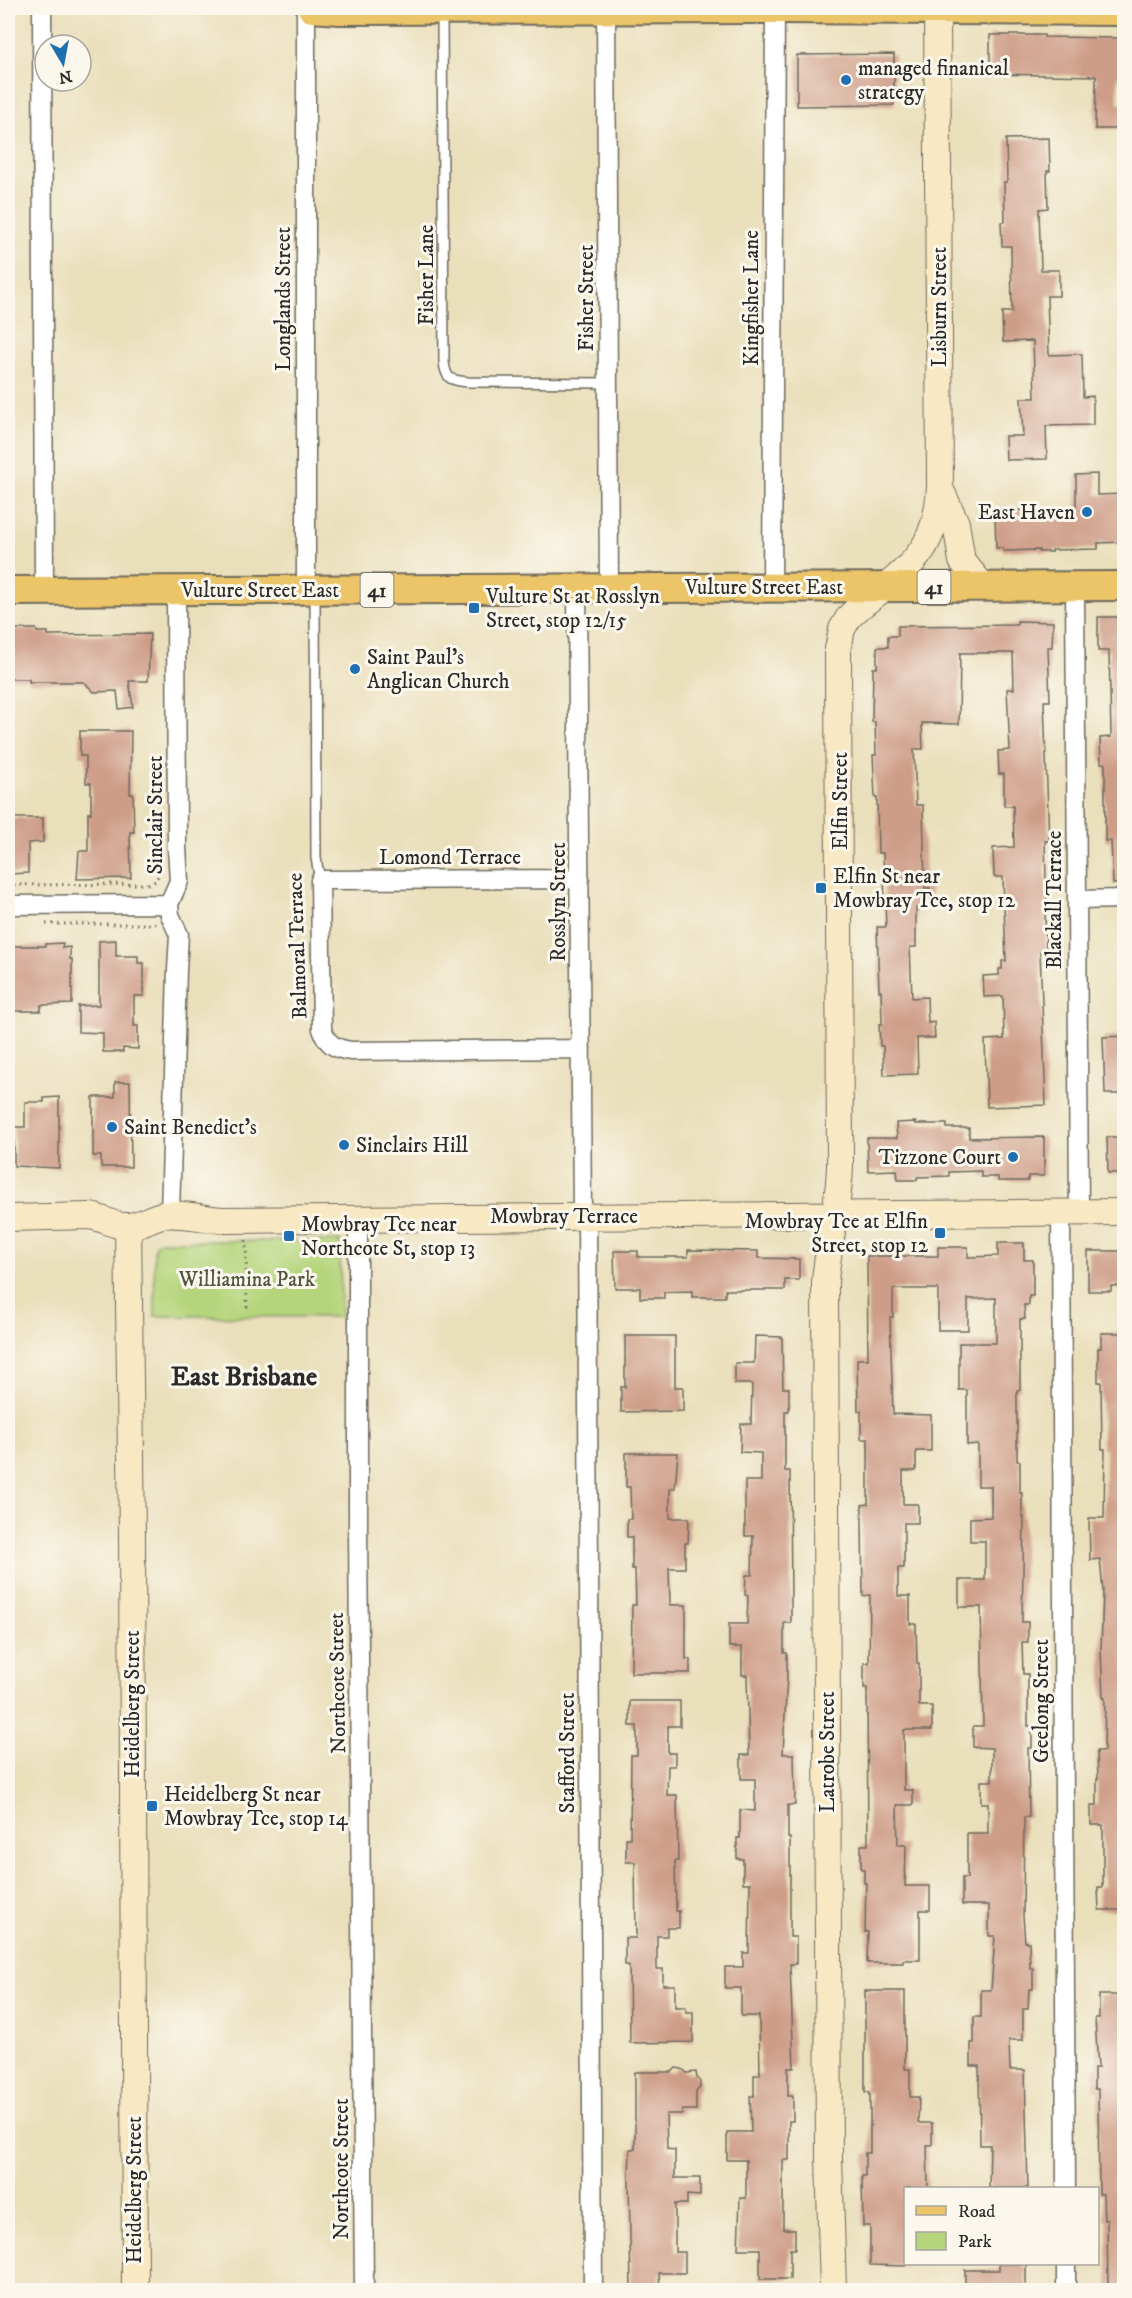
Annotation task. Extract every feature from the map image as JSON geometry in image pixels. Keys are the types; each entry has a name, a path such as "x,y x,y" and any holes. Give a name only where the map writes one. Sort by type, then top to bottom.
{"main road":[{"path":"312,8 340,10 772,8 1125,11"},
{"name":"Lisburn Street","path":"885,587 912,564 930,539 938,512 940,487 937,9"},
{"path":"940,487 956,523 962,561 983,586"},
{"name":"Vulture Street East","path":"8,591 1125,586"},
{"name":"Elfin Street","path":"836,1214 840,1174 841,1118 839,642 849,617 885,587"},
{"name":"Mowbray Terrace","path":"128,1226 170,1215 223,1220 1125,1212"},
{"name":"Latrobe Street","path":"833,2290 829,2157 825,1282 836,1214"},
{"path":"8,1218 89,1216 102,1218 116,1225 128,1226"},
{"name":"Heidelberg Street","path":"128,1226 132,1535 135,2290"}],"street":[{"path":"42,8 40,46 44,591"},
{"name":"Longlands Street","path":"306,8 310,590"},
{"name":"Fisher Street","path":"606,8 609,588"},
{"name":"Kingfisher Lane","path":"772,8 772,587"},
{"name":"Blackall Terrace","path":"1070,1212 1077,900 1075,586"},
{"name":"Rosslyn Street","path":"578,588 584,1215"},
{"name":"Sinclair Street","path":"170,1215 177,970 180,944 169,904 180,874 177,848 176,591"},
{"name":"Lomond Terrace","path":"320,880 580,879"},
{"name":"Balmoral Terrace","path":"320,880 322,1029 328,1043 337,1049 351,1052 581,1048"},
{"path":"1077,900 1125,899"},
{"path":"8,905 169,904"},
{"name":"Geelong Street","path":"1066,2187 1070,1212"},
{"name":"Stafford Street","path":"584,1215 593,2290"},
{"name":"Northcote Street","path":"358,1219 364,2290"},
{"path":"1066,2265 1066,2290"}],"lane":[{"name":"Fisher Lane","path":"442,9 444,362 446,375 449,378 468,382 609,383"},
{"name":"Balmoral Terrace","path":"310,590 316,858 320,880"}],"path":[{"path":"8,885 148,884 147,891"},
{"path":"43,924 158,924"},
{"path":"246,1239 247,1310"}],"green space":[{"name":"Williamina Park","path":"160,1241 340,1241 341,1317 155,1316 154,1250 155,1245"}],"building":[{"path":"990,35 1121,38 1118,104 1123,104 1123,129 1095,129 1096,76 990,74"},
{"name":"managed finanical strategy","path":"894,54 894,105 797,106 797,55"},
{"path":"1049,138 1048,208 1039,209 1041,270 1059,270 1059,296 1047,296 1049,355 1082,354 1083,397 1093,396 1093,425 1046,426 1047,459 1006,460 1005,436 1023,436 1021,398 1035,398 1033,341 1003,342 1002,312 1012,312 1011,246 1002,246 1001,222 1005,222 1006,139"},
{"path":"1097,474 1097,495 1125,494 1125,542 1098,543 1098,549 1052,550 1052,552 1003,551 1003,548 996,548 995,511 1032,510 1032,516 1076,515 1076,475"},
{"path":"1098,617 1125,617 1125,884 1113,884 1111,841 1105,841 1105,763 1101,763 1100,738 1111,737 1109,651 1098,651"},
{"path":"1017,621 1053,622 1052,647 1048,647 1050,701 1044,701 1049,841 1045,841 1046,952 1040,952 1046,1105 987,1107 985,1040 1004,1039 1003,996 984,997 983,976 999,975 1002,961 1006,961 1003,877 994,877 993,848 1014,847 1013,806 1004,806 1004,774 999,774 998,751 1010,750 1007,689 1014,689 1013,653 960,653 959,724 922,723 923,749 914,749 916,805 923,805 925,888 930,888 931,907 916,908 916,947 910,947 912,998 927,997 928,1023 934,1022 935,1038 917,1038 918,1074 884,1075 883,1046 880,1046 879,1024 882,1024 877,927 886,927 883,853 878,853 877,798 875,798 873,755 876,755 875,722 872,722 873,668 877,668 877,647 888,647 888,636 898,636 898,626 1017,625"},
{"path":"8,629 36,629 37,632 48,632 48,635 150,634 148,681 129,681 133,707 119,709 117,691 94,692 84,682 29,682 29,679 8,679"},
{"path":"80,731 131,731 130,794 133,794 134,832 130,832 131,878 77,879 79,851 88,851 88,813 91,813 91,783 86,783 86,756 80,756"},
{"path":"8,818 43,818 43,842 28,843 28,873 8,874"},
{"path":"116,940 116,956 138,956 138,963 144,963 144,996 134,996 134,1026 138,1026 138,1049 123,1048 123,1052 103,1052 103,1033 78,1032 78,1006 99,1005 99,941"},
{"path":"63,943 62,948 70,947 70,959 72,959 72,1004 41,1005 41,1011 10,1011 10,946 45,946 45,944"},
{"path":"1125,1036 1125,1094 1105,1094 1103,1037"},
{"name":"Saint Benedict's","path":"115,1082 130,1082 131,1167 101,1167 101,1156 93,1156 93,1097 115,1097"},
{"path":"59,1097 59,1168 14,1166 14,1127 25,1127 25,1102 44,1102 44,1098"},
{"path":"916,1122 916,1124 947,1124 947,1128 969,1128 969,1138 1044,1137 1044,1176 1028,1176 1028,1181 998,1181 998,1177 981,1177 981,1171 949,1172 949,1176 898,1180 897,1170 868,1171 867,1138 897,1138 896,1123"},
{"path":"1107,1137 1125,1137 1125,1173 1108,1173"},
{"path":"998,1243 1024,1243 1024,1260 1033,1260 1033,1296 1029,1296 1029,1305 1024,1305 1025,1319 1020,1319 1017,1461 1020,1461 1020,1493 1022,1493 1022,1517 1024,1517 1022,1622 1028,1622 1028,1642 1022,1642 1023,1674 1028,1674 1028,1726 1032,1726 1032,1748 1028,1748 1029,1817 1024,1817 1023,1916 1025,1942 1029,1942 1030,1968 1033,1968 1033,1989 1029,1989 1028,2009 1023,2009 1023,2040 1009,2040 1010,2070 1025,2070 1028,2187 989,2187 990,2145 980,2145 979,2066 971,2066 971,2043 974,2043 974,2017 981,2017 981,1990 991,1990 995,1936 989,1936 989,1905 962,1905 962,1878 967,1878 967,1833 988,1833 988,1803 981,1803 981,1781 992,1781 992,1748 973,1747 973,1726 983,1726 981,1607 959,1607 959,1580 985,1580 985,1541 970,1541 970,1518 991,1517 991,1486 978,1486 978,1444 967,1445 967,1390 959,1390 959,1343 996,1343 996,1298 968,1299 968,1330 938,1330 938,1289 893,1289 893,1317 890,1317 893,1414 931,1415 931,1451 916,1451 916,1471 903,1471 903,1504 918,1504 918,1523 904,1523 904,1568 898,1568 898,1596 910,1596 910,1624 916,1624 919,1706 932,1706 932,1730 904,1730 904,1790 913,1790 913,1805 897,1805 898,1845 906,1845 905,1886 930,1886 930,1910 920,1910 920,1960 903,1960 903,1963 867,1963 866,1883 864,1883 864,1869 861,1869 861,1845 868,1845 867,1688 864,1688 864,1663 869,1663 870,1595 863,1596 862,1505 868,1504 868,1439 861,1439 857,1359 868,1359 867,1256 938,1256 938,1247 968,1247 968,1257 998,1256"},
{"path":"688,1250 758,1251 758,1258 799,1259 799,1280 785,1280 785,1290 725,1290 725,1297 692,1297 692,1291 664,1292 664,1298 640,1298 640,1288 615,1288 614,1251 638,1251 638,1257 688,1257"},
{"path":"1088,1251 1125,1251 1125,1286 1111,1286 1111,1291 1088,1291"},
{"path":"1101,1333 1125,1333 1125,1910 1099,1910 1098,1887 1103,1887 1103,1825 1091,1825 1091,1805 1097,1805 1097,1751 1104,1751 1105,1698 1103,1698 1101,1652 1103,1591 1100,1559 1090,1560 1089,1518 1104,1518 1105,1449 1102,1449 1101,1382 1098,1382 1098,1348 1101,1348"},
{"path":"625,1336 675,1336 675,1387 683,1387 683,1411 621,1412 621,1387 625,1387"},
{"path":"755,1336 782,1337 783,1388 789,1388 789,1411 785,1411 785,1471 790,1471 791,1623 784,1623 787,1675 783,1754 794,1754 795,1805 788,1805 788,1838 790,1838 790,1937 796,1937 796,1964 790,1964 794,2068 788,2068 788,2096 793,2096 793,2121 789,2121 789,2160 783,2160 783,2229 795,2229 795,2249 790,2249 790,2279 760,2279 760,2249 738,2249 740,2198 746,2198 746,2160 727,2160 727,2132 751,2132 750,2096 754,2096 754,2075 760,2075 759,2016 741,2016 741,1988 725,1988 725,1967 743,1967 743,1953 749,1953 750,1883 743,1883 743,1859 737,1859 737,1838 740,1838 740,1810 755,1811 755,1779 741,1779 741,1755 749,1755 747,1675 742,1675 742,1647 729,1647 729,1624 747,1624 746,1575 752,1575 753,1536 745,1536 745,1481 761,1481 761,1453 740,1452 741,1424 751,1424 752,1384 735,1384 735,1363 754,1363"},
{"path":"626,1453 678,1453 675,1488 670,1488 670,1518 689,1518 688,1543 685,1543 685,1568 669,1568 670,1605 686,1605 686,1659 690,1659 690,1673 631,1673 632,1605 636,1605 635,1569 632,1569 632,1537 627,1537 627,1519 631,1519 630,1487 626,1487"},
{"path":"630,1701 680,1701 680,1726 668,1726 668,1753 675,1753 675,1766 668,1766 667,1795 677,1795 678,1861 675,1861 676,1911 679,1911 679,1928 667,1928 667,1936 657,1936 657,1969 663,1969 663,1985 675,1985 675,2007 686,2007 686,2012 693,2012 693,2042 630,2043 629,1965 625,1965 625,1938 636,1938 635,1862 626,1862 626,1838 630,1838 631,1755 637,1755 637,1726 630,1726"},
{"path":"865,1991 905,1991 905,2069 910,2069 910,2097 919,2097 918,2123 932,2123 932,2145 927,2145 928,2187 904,2187 904,2265 906,2266 870,2265 870,2226 863,2226 862,2176 865,2176 865,2153 870,2153 870,2092 865,2092"},
{"path":"1099,1995 1125,1995 1125,2290 1108,2290 1107,2220 1104,2220 1103,2194 1099,2194 1098,2089 1094,2089 1094,2068 1098,2068 1095,2018 1099,2018"},
{"path":"676,2068 687,2073 696,2072 700,2081 700,2087 696,2092 696,2110 682,2110 682,2114 666,2114 667,2149 675,2150 675,2178 700,2178 700,2196 687,2195 687,2204 675,2204 675,2252 685,2252 685,2273 659,2273 660,2290 631,2290 629,2178 630,2149 635,2149 635,2072 672,2072"},
{"path":"999,2265 1026,2265 1026,2290 965,2290 965,2270 999,2270"}],"place":[{"name":"managed finanical strategy","path":"846,80"},
{"name":"East Haven","path":"1087,512"},
{"name":"Vulture St at Rosslyn Street, stop 12/15","path":"474,608"},
{"name":"Saint Paul's Anglican Church","path":"355,669"},
{"name":"Elfin St near Mowbray Tce, stop 12","path":"821,888"},
{"name":"Saint Benedict's","path":"112,1127"},
{"name":"Sinclairs Hill","path":"344,1145"},
{"name":"Tizzone Court","path":"1013,1157"},
{"name":"Mowbray Tce at Elfin Street, stop 12","path":"940,1233"},
{"name":"Mowbray Tce near Northcote St, stop 13","path":"289,1236"},
{"name":"Heidelberg St near Mowbray Tce, stop 14","path":"152,1806"}],"district":[{"name":"East Brisbane","path":"244,1376"}]}
